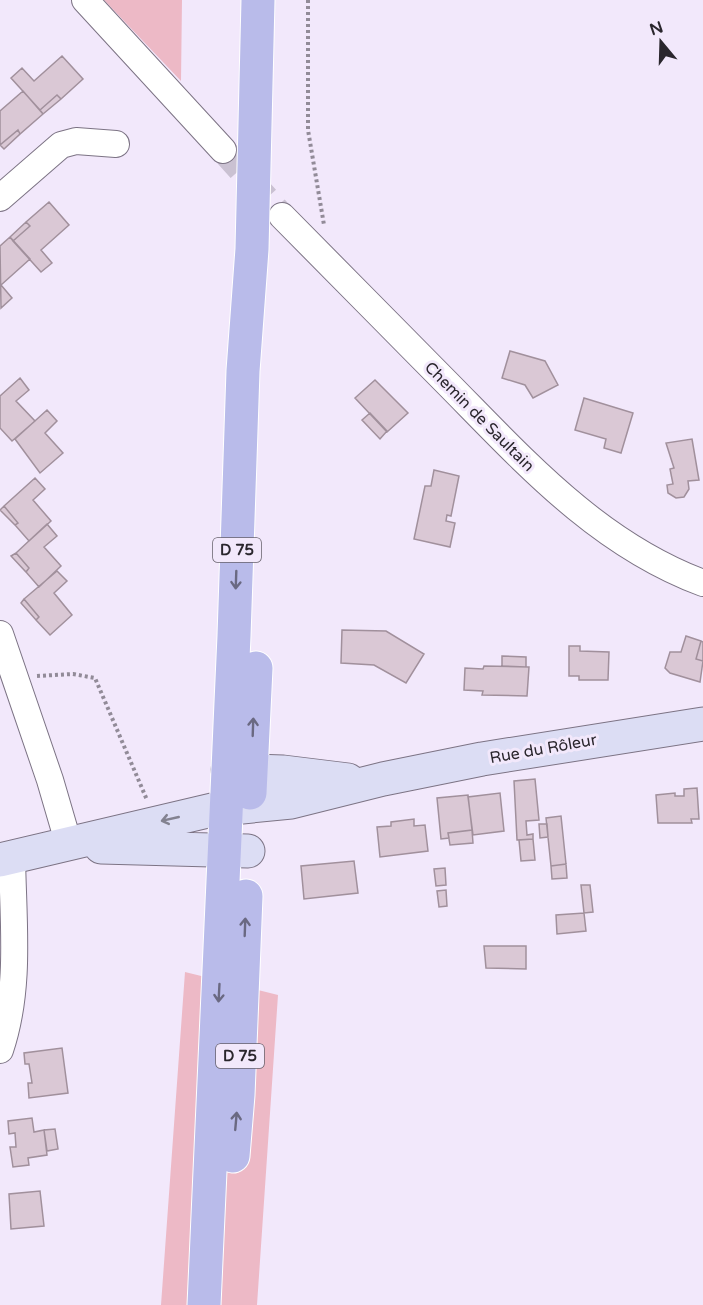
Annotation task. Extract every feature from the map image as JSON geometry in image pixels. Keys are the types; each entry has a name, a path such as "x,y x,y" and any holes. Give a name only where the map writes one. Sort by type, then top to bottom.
{"main road":[{"name":"D 75","path":"218,1305 238,1095 237,850 240,770 243,371 252,249 258,0"},
{"name":"D 75","path":"204,1305 237,850"}],"street":[{"path":"85,0 223,150"},
{"path":"0,198 62,145 76,141 116,144"},
{"name":"Chemin de Saultain","path":"282,216 522,460 573,507 641,555 703,583"},
{"path":"0,634 69,845"},
{"name":"Rue du Rôleur","path":"0,1050 9,1023 14,989 6,858 69,845 110,832 157,822 238,807 309,798 383,779 532,750 703,724"},
{"name":"Rue du Rôleur","path":"240,770 291,773 327,779 383,779"},
{"name":"Rue du Rôleur","path":"69,845 237,850"}],"path":[{"path":"308,0 308,138 322,210 327,262"},
{"path":"15,678 73,674 95,678 157,822"}],"shaded area":[{"path":"104,0 182,0 181,81"},
{"path":"185,972 278,995 257,1305 161,1305"}],"building":[{"path":"62,56 83,79 61,99 57,95 40,110 11,78 22,68 34,81"},
{"path":"23,91 43,114 20,134 18,130 0,145 0,111"},
{"path":"57,95 61,99 43,114 40,110"},
{"path":"18,130 20,134 4,149 0,145"},
{"path":"49,202 69,225 41,250 52,263 41,272 13,241 30,226 26,222"},
{"path":"26,222 30,226 13,241 10,237"},
{"path":"10,237 30,259 1,285 12,298 1,308 0,246"},
{"path":"510,351 545,361 558,385 533,398 525,385 502,378"},
{"path":"20,378 29,390 16,401 35,421 12,441 0,428 0,396"},
{"path":"375,380 408,413 387,432 355,398"},
{"path":"584,398 633,413 621,453 604,448 606,439 575,430"},
{"path":"47,410 57,421 45,433 63,453 40,473 15,439"},
{"path":"370,413 387,431 380,439 362,420"},
{"path":"692,439 699,480 688,481 689,489 684,497 676,498 668,493 667,485 673,484 670,469 674,468 666,443"},
{"path":"434,470 459,476 451,516 447,515 446,521 455,523 450,547 414,539 425,486 431,486"},
{"path":"35,478 45,489 33,500 51,521 29,541 15,525 18,523 4,506"},
{"path":"4,506 18,523 15,525 0,510"},
{"path":"47,524 57,536 44,547 61,566 39,587 26,572 29,568 16,553"},
{"path":"16,553 29,568 26,572 11,556"},
{"path":"57,571 67,581 54,593 72,615 50,635 36,620 39,617 24,599"},
{"path":"24,599 39,617 36,620 21,603"},
{"path":"342,630 386,631 424,654 406,683 374,665 341,663"},
{"path":"686,636 701,641 696,659 703,661 700,682 670,673 665,668 670,652 681,652"},
{"path":"701,641 703,642 703,661 696,659"},
{"path":"569,646 580,646 580,651 609,652 608,680 579,680 579,676 569,676"},
{"path":"502,656 526,657 526,667 502,666"},
{"path":"484,666 529,667 527,696 482,695 483,691 464,690 465,668 483,669"},
{"path":"535,779 539,820 526,821 527,835 533,834 533,839 517,840 514,781"},
{"path":"697,788 699,819 691,819 692,823 658,823 656,795 675,793 675,796 684,796 684,789"},
{"path":"500,793 504,831 473,835 468,797"},
{"path":"468,795 472,830 448,833 449,838 441,839 437,798"},
{"path":"561,816 566,864 551,866 546,818"},
{"path":"414,819 414,826 425,825 428,851 380,857 377,827 391,826 391,822"},
{"path":"539,824 547,824 548,837 540,838"},
{"path":"472,830 473,843 450,845 448,833"},
{"path":"533,839 535,860 521,861 519,840"},
{"path":"354,861 358,893 304,899 301,866"},
{"path":"566,864 567,878 552,879 551,866"},
{"path":"445,868 446,885 436,886 434,869"},
{"path":"581,885 590,885 593,912 584,913"},
{"path":"446,890 447,906 439,907 437,891"},
{"path":"584,913 586,931 557,934 556,915"},
{"path":"484,946 526,946 526,969 486,968"},
{"path":"62,1048 68,1093 29,1098 28,1083 32,1083 29,1064 25,1064 24,1053"},
{"path":"32,1118 34,1132 44,1130 47,1155 28,1158 29,1165 13,1167 10,1147 16,1147 15,1133 9,1134 8,1121"},
{"path":"55,1129 58,1149 47,1151 44,1130"},
{"path":"40,1191 44,1226 11,1229 9,1194"}],"tunnel":[{"path":"223,150 282,216"}]}
